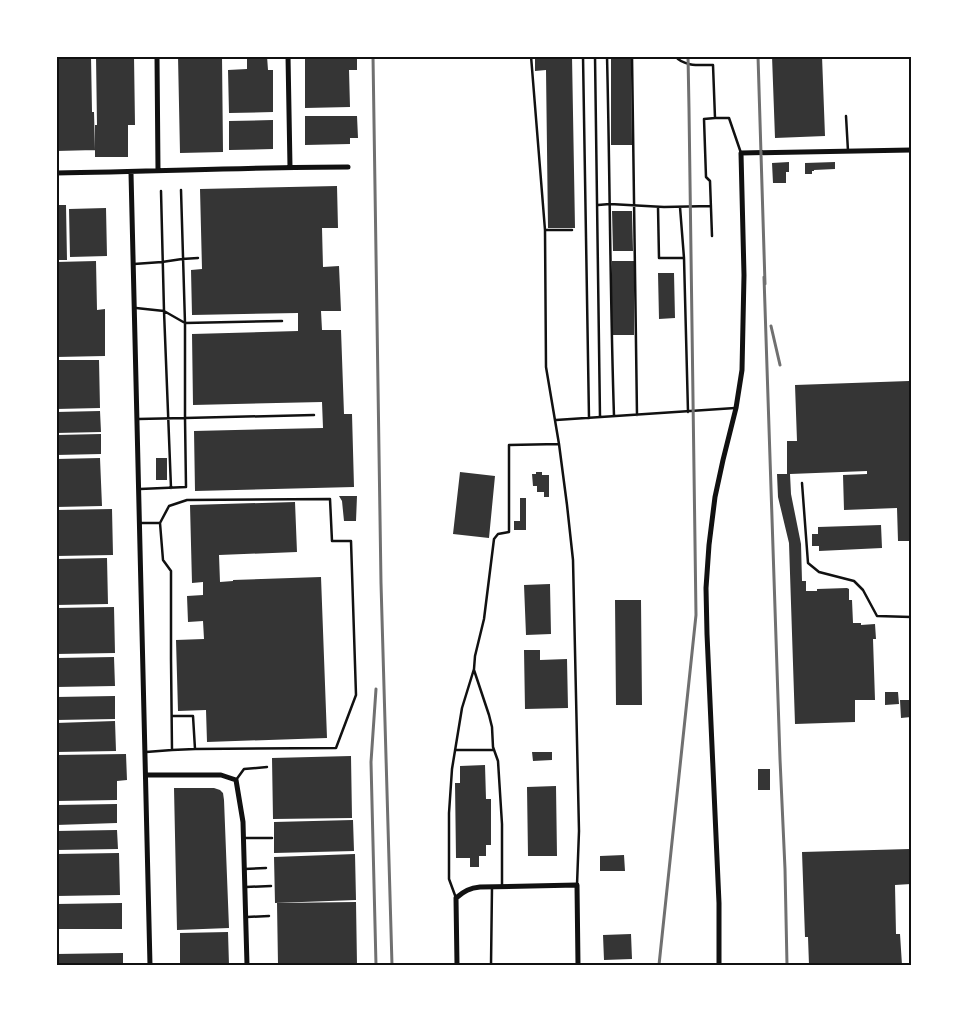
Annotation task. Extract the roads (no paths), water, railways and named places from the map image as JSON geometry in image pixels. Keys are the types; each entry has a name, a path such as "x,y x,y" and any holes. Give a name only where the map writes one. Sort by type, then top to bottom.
{"street":[{"path":"156,56 158,170"},
{"path":"288,56 290,167"},
{"path":"719,965 719,896 706,588 715,497 722,460 736,408 742,370 744,309 741,153 911,150"},
{"path":"56,173 131,173 158,170 348,167"},
{"path":"131,173 150,965"},
{"path":"146,775 221,774 236,780 244,838 247,965"},
{"path":"458,965 456,898 470,888 577,885 578,965"}],"lane":[{"path":"531,56 545,230 546,367 556,420 570,522 573,567 578,831 577,885"},
{"path":"583,56 589,418"},
{"path":"595,56 600,417"},
{"path":"608,56 614,416"},
{"path":"632,56 638,415"},
{"path":"675,56 684,63 713,65 715,118"},
{"path":"846,116 848,151"},
{"path":"712,236 710,181 706,177 704,119 729,118 741,153"},
{"path":"138,489 186,488 184,418 185,323 181,190"},
{"path":"161,191 171,488"},
{"path":"598,205 711,206"},
{"path":"658,206 659,258 684,258"},
{"path":"680,207 684,258 688,412"},
{"path":"545,230 572,230"},
{"path":"133,264 198,258"},
{"path":"134,308 164,311 185,323 282,322"},
{"path":"556,420 736,408"},
{"path":"137,419 314,415"},
{"path":"456,898 450,879 450,790 452,769 462,708 474,669 485,610 494,540 498,534 509,532 509,445 559,444"},
{"path":"802,483 808,563 819,572 854,581 863,590 877,616 911,617"},
{"path":"145,752 195,749 336,748 356,695 351,541 332,541 330,499 188,500 169,506 160,523 163,560 171,571 172,750"},
{"path":"139,523 160,523"},
{"path":"474,669 488,708 494,750 498,761 503,836 502,886"},
{"path":"172,716 193,716 195,749"},
{"path":"455,750 494,750"},
{"path":"236,780 244,769 267,767"},
{"path":"244,838 272,838"},
{"path":"244,869 266,868"},
{"path":"245,887 271,886"},
{"path":"491,965 492,887"},
{"path":"245,917 269,916"}],"railway":[{"path":"373,56 381,583 392,965"},
{"path":"659,965 696,615 688,56"},
{"path":"758,56 765,284"},
{"path":"764,277 787,965"},
{"path":"771,326 780,365"},
{"path":"376,689 371,762 376,965"}]}
